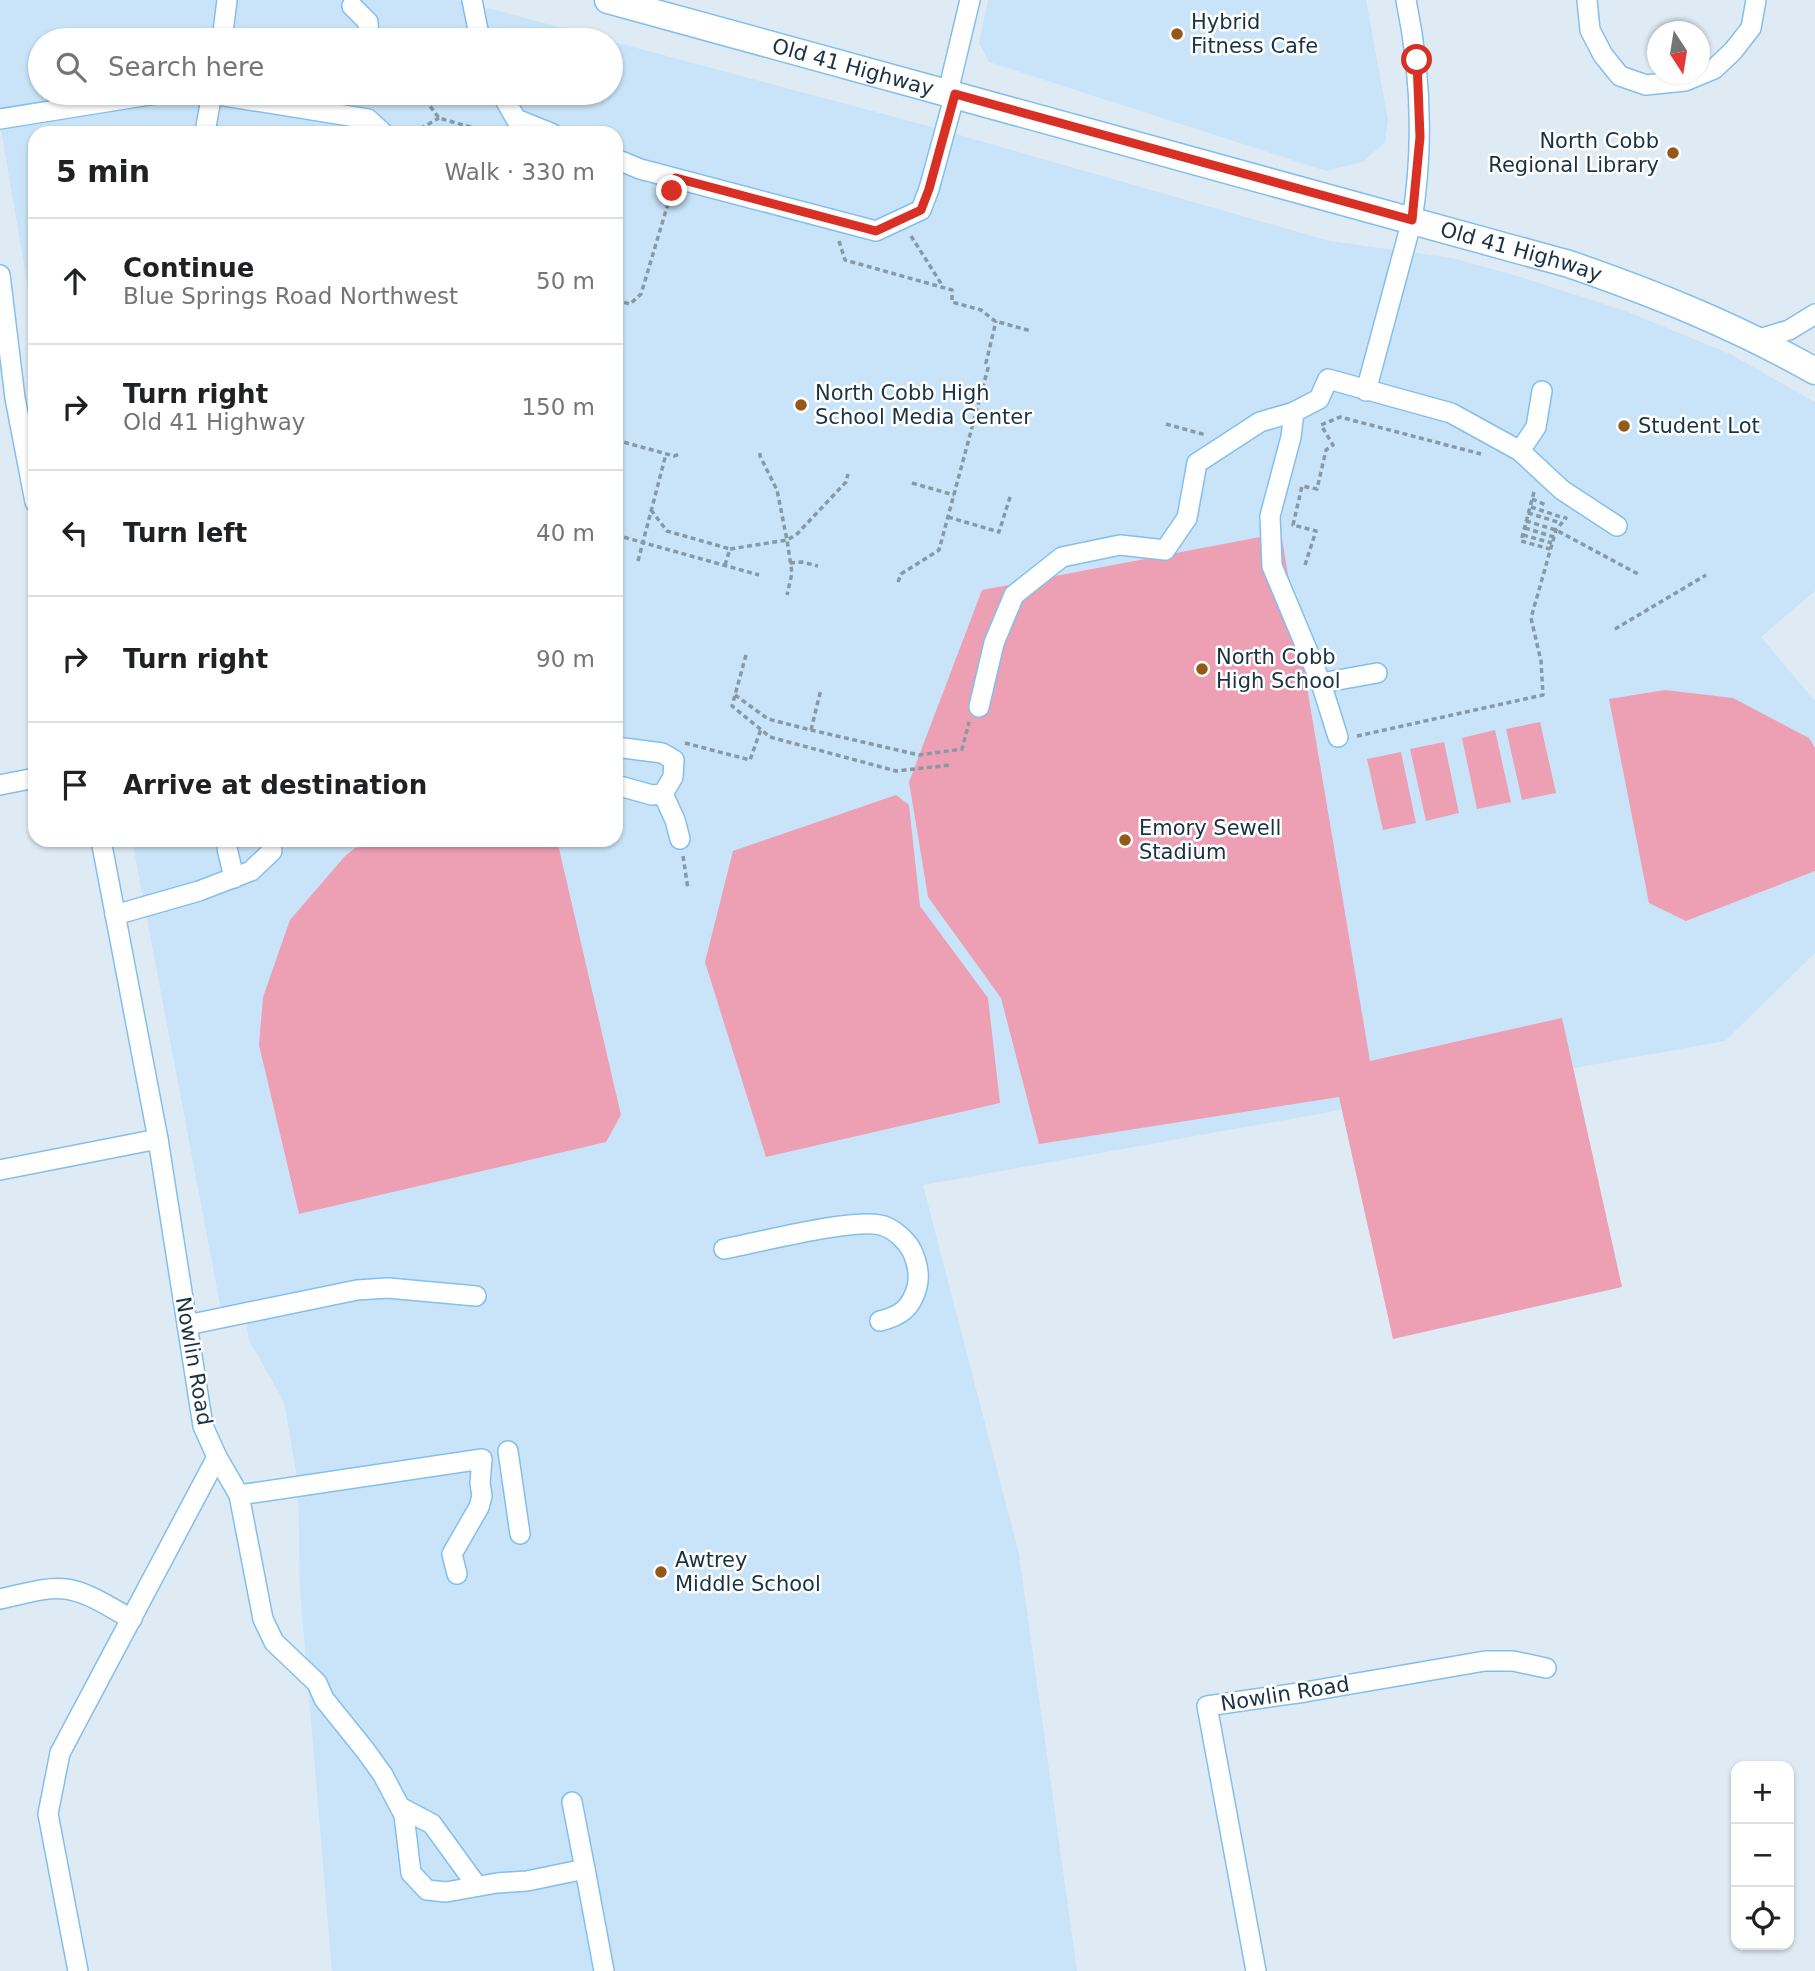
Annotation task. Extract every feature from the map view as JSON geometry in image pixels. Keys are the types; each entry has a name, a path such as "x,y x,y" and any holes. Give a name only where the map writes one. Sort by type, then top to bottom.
{"main road":[{"name":"Old 41 Highway","path":"607,0 1569,264 1638,288 1759,339 1815,371"}],"street":[{"path":"224,28 227,0"},
{"path":"472,0 478,28"},
{"path":"623,162 640,169 876,231 901,220 921,210 929,189 970,0"},
{"path":"1366,391 1412,220 1418,173 1420,95 1417,60 1406,0"},
{"path":"1587,0 1590,30 1603,55 1620,76 1646,85 1685,81 1714,69 1751,28 1756,0"},
{"path":"352,6 368,22 368,28"},
{"path":"0,120 90,105"},
{"path":"206,126 210,105"},
{"path":"284,105 368,119 376,126"},
{"path":"508,105 516,119 534,126"},
{"path":"0,275 8,399 28,475"},
{"path":"1759,339 1789,330 1815,314"},
{"path":"979,707 994,643 1014,594 1062,557 1120,545 1166,550 1187,518 1197,463 1260,422 1294,412 1319,399 1328,379 1451,413 1520,451 1562,490 1617,526"},
{"path":"1520,451 1536,427 1542,391"},
{"path":"1294,412 1291,437 1270,516 1272,566 1344,738"},
{"path":"1321,683 1377,673"},
{"path":"623,748 662,753 674,760 673,777 663,793"},
{"path":"0,785 28,779"},
{"path":"623,787 652,794 663,793"},
{"path":"663,793 680,839"},
{"name":"Nowlin Road","path":"102,847 159,1139 203,1426 239,1495 262,1619 274,1642 317,1682 324,1699 383,1775 404,1815 411,1873 428,1890 437,1892 527,1881 584,1869"},
{"path":"228,848 234,878"},
{"path":"115,915 234,878 251,871 272,851"},
{"path":"0,1170 159,1139"},
{"path":"724,1249 852,1224 885,1226 907,1243 916,1259 918,1280 915,1295 905,1311 899,1316 880,1321"},
{"path":"187,1325 357,1290 388,1288 476,1296"},
{"path":"508,1451 520,1534"},
{"path":"78,1971 48,1814 60,1753 217,1457"},
{"path":"239,1495 482,1460 482,1496 479,1507 452,1553 457,1574"},
{"path":"0,1599 68,1589 132,1619"},
{"name":"Nowlin Road","path":"1256,1971 1207,1706 1485,1661 1513,1661 1546,1668"},
{"path":"572,1802 604,1971"},
{"path":"400,1807 432,1824 477,1886"}],"path":[{"path":"429,105 439,118 467,126"},
{"path":"425,126 439,118"},
{"path":"623,302 631,304 641,294 676,178"},
{"path":"901,220 943,287"},
{"path":"837,233 845,260 952,290 952,302 981,310 996,321 1031,331"},
{"path":"898,582 901,573 939,550 988,368 986,363 996,321"},
{"path":"1306,565 1315,531 1293,525 1302,486 1317,489 1326,450 1333,446 1321,425 1340,417 1484,455"},
{"path":"623,442 674,456 680,454"},
{"path":"760,453 777,490 787,540 792,573 787,594"},
{"path":"638,561 666,454"},
{"path":"651,510 667,531 730,549 787,540 797,534 846,482 848,474"},
{"path":"912,483 954,495"},
{"path":"1526,486 1566,518"},
{"path":"1534,492 1521,541 1550,549"},
{"path":"948,517 999,532 1010,497"},
{"path":"1532,499 1551,507"},
{"path":"1530,506 1566,518"},
{"path":"1528,513 1561,523"},
{"path":"1344,738 1543,695 1541,661 1531,618 1556,530 1566,518"},
{"path":"1526,522 1556,530 1638,574 1639,571"},
{"path":"1525,528 1554,537"},
{"path":"1523,535 1552,543"},
{"path":"623,537 759,575"},
{"path":"724,565 730,549"},
{"path":"790,563 802,562 818,566"},
{"path":"1615,629 1706,575"},
{"path":"746,655 732,706 771,737 896,771 951,765"},
{"path":"811,730 821,689"},
{"path":"735,695 768,719 919,755 962,749 973,709 979,707"},
{"path":"685,743 750,760 761,729"},
{"path":"680,839 688,889"}],"shaded area":[{"name":"North Cobb High School","path":"0,0 457,0 563,28 28,28 28,105 623,105 623,44 921,124 1330,241 1452,258 1514,275 1626,311 1730,354 1815,402 1815,591 1761,637 1815,701 1815,953 1725,1041 923,1185 1019,1554 1077,1971 332,1971 300,1590 298,1483 284,1402 249,1340 243,1306 221,1310 133,847 623,847 623,126 28,126 28,288 0,124"},
{"path":"988,0 1366,0 1388,120 1385,142 1363,162 1326,171 989,62 979,43"},
{"name":"Emory Sewell Stadium","path":"1281,533 1370,1061 1562,1018 1622,1287 1393,1339 1339,1097 1039,1144 1001,998 928,897 909,782 982,590"},
{"path":"1665,690 1733,698 1809,738 1815,748 1815,871 1686,921 1649,903 1609,699"},
{"path":"1540,722 1556,793 1522,800 1506,729"},
{"path":"1495,730 1511,802 1477,809 1462,738"},
{"path":"1444,742 1459,813 1426,821 1410,749"},
{"path":"1401,752 1416,823 1383,830 1367,759"},
{"path":"896,795 909,805 920,906 988,998 1000,1103 766,1157 705,962 733,851"},
{"path":"559,847 621,1115 606,1142 299,1214 259,1045 263,997 290,920 355,848"}],"place":[{"name":"Hybrid Fitness Cafe","path":"1177,34"},
{"name":"North Cobb Regional Library","path":"1673,153"},
{"name":"North Cobb High School Media Center","path":"801,405"},
{"name":"Student Lot","path":"1624,426"},
{"name":"North Cobb High School","path":"1202,669"},
{"name":"Emory Sewell Stadium","path":"1125,840"},
{"name":"Awtrey Middle School","path":"661,1572"}],"route":[{"path":"672,191 676,178 876,231 921,210 955,94 1412,220 1420,137 1417,60"}]}
